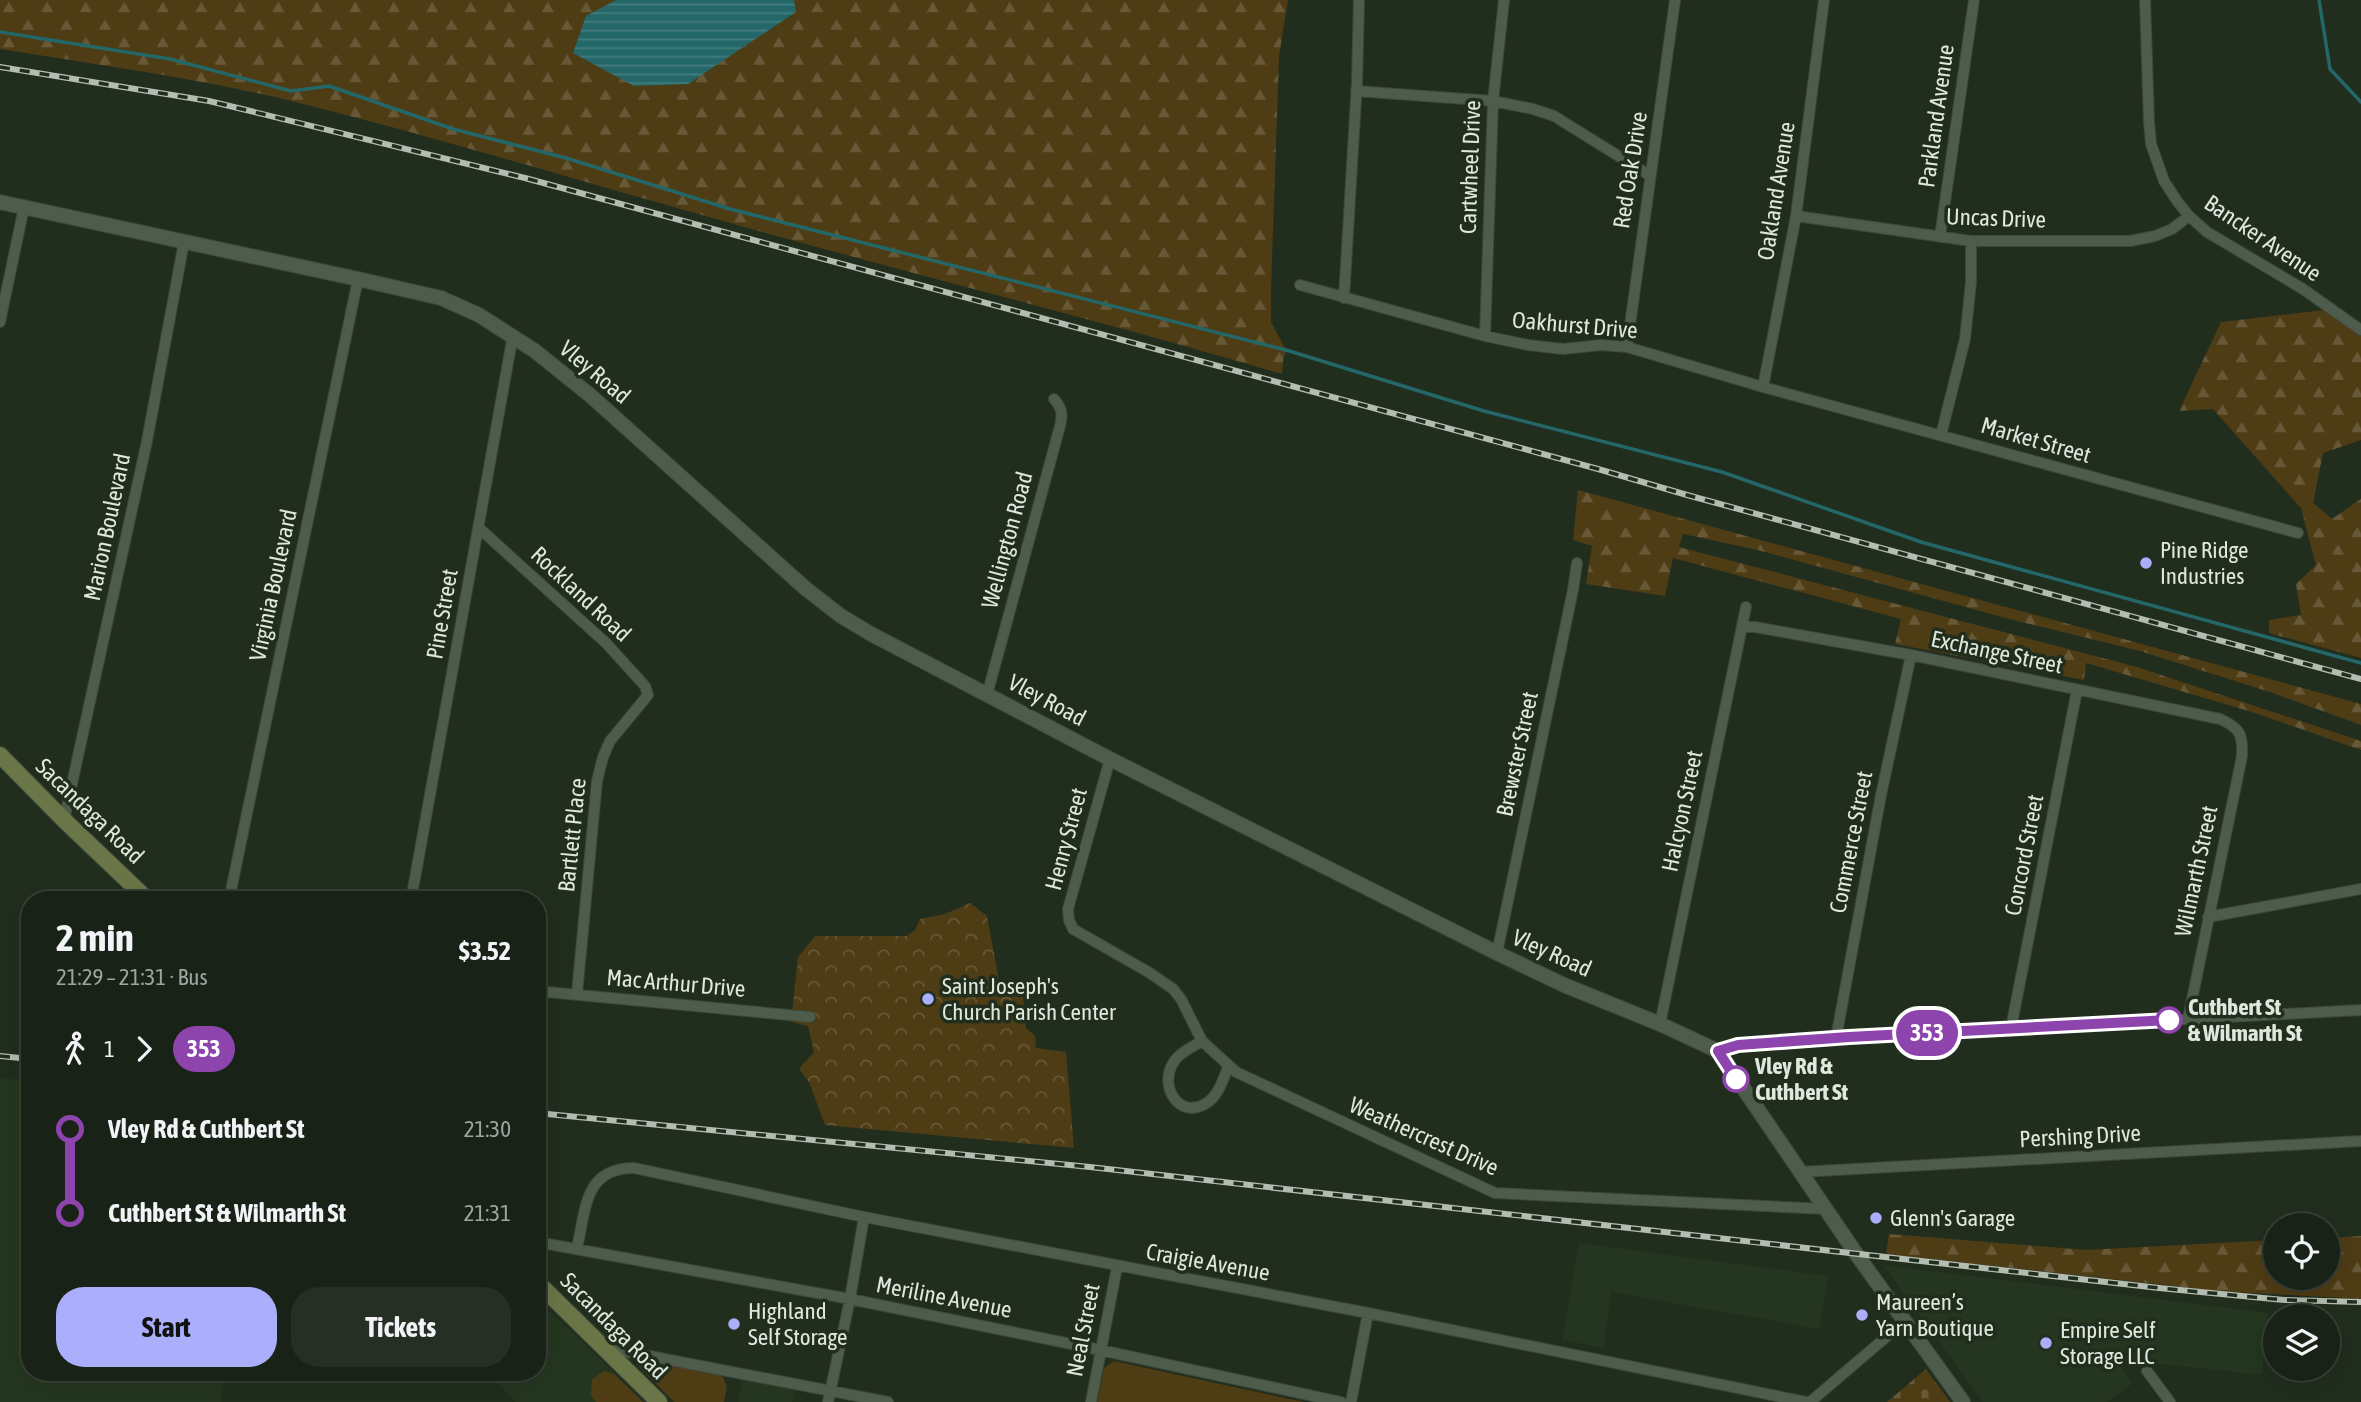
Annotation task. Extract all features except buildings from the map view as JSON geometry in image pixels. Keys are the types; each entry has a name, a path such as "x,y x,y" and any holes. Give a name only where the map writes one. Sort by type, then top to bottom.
{"main road":[{"name":"Sacandaga Road","path":"0,755 139,891"},
{"name":"Sacandaga Road","path":"546,1291 659,1402"}],"street":[{"path":"1344,298 1359,0"},
{"name":"Cartwheel Drive","path":"1485,336 1493,101 1504,0"},
{"name":"Red Oak Drive","path":"1627,347 1675,0"},
{"name":"Oakland Avenue","path":"1763,387 1796,216 1824,0"},
{"name":"Parkland Avenue","path":"1940,237 1974,0"},
{"name":"Bancker Avenue","path":"2146,0 2151,144 2164,181 2189,216 2207,232 2303,289 2361,330"},
{"path":"1356,91 1493,101 1533,109 1554,116 1649,175"},
{"name":"Vley Road","path":"0,202 441,298 479,314 535,351 591,396 782,569 841,616 1110,759 1497,953 1718,1051"},
{"path":"0,322 24,207"},
{"name":"Uncas Drive","path":"1796,216 1971,241 2130,241 2172,229 2189,216"},
{"path":"1941,435 1965,339 1971,282 1971,241"},
{"name":"Marion Boulevard","path":"64,820 147,441 184,242"},
{"name":"Virginia Boulevard","path":"231,891 358,279"},
{"name":"Oakhurst Drive","path":"1300,285 1485,336 1563,349 1601,345 1627,347 1763,387"},
{"name":"Pine Street","path":"413,891 513,335"},
{"name":"Market Street","path":"1763,387 2298,533"},
{"name":"Wellington Road","path":"987,695 1060,426 1062,415 1060,406 1054,399"},
{"name":"Rockland Road","path":"479,528 606,643 645,686 648,695"},
{"name":"Brewster Street","path":"1497,953 1577,563"},
{"name":"Halcyon Street","path":"1660,1024 1746,607"},
{"name":"Exchange Street","path":"1742,627 1755,627 1911,655 2220,719 2240,732"},
{"name":"Commerce Street","path":"1836,1038 1881,795 1911,655"},
{"name":"Concord Street","path":"2013,1029 2077,690"},
{"name":"Bartlett Place","path":"577,994 597,781 610,741 648,695"},
{"name":"Wilmarth Street","path":"2188,1019 2242,756 2240,732"},
{"name":"Henry Street","path":"1073,929 1069,920 1069,909 1110,759"},
{"path":"2208,917 2361,889"},
{"name":"Weathercrest Drive","path":"1073,929 1173,989 1181,999 1202,1041 1228,1067 1495,1193 1826,1209"},
{"name":"Mac Arthur Drive","path":"546,991 810,1017"},
{"path":"1963,1402 1718,1051 1738,1045 1836,1038 2361,1010"},
{"path":"1202,1041 1181,1054 1172,1065 1168,1080 1170,1094 1176,1102 1195,1107 1206,1104 1219,1090 1228,1067"},
{"name":"Pershing Drive","path":"1800,1172 2361,1141"},
{"name":"Craigie Avenue","path":"577,1248 590,1192 595,1183 614,1169 634,1168 864,1217 1368,1313 1808,1402"},
{"path":"829,1396 850,1300 864,1217"},
{"name":"Meriline Avenue","path":"546,1243 1102,1350 1341,1402"},
{"name":"Neal Street","path":"1091,1402 1117,1266"},
{"path":"1352,1402 1368,1313"},
{"path":"1808,1402 1905,1321"},
{"path":"601,1346 829,1396 888,1402"},
{"path":"2147,1371 2170,1402"}],"shaded area":[{"path":"0,1078 21,1080 21,1381 224,1381 221,1402 0,1402"},
{"path":"1579,1243 1828,1276 1819,1329 1611,1292 1604,1348 1562,1340"},
{"path":"1883,1265 2263,1312 2262,1375 2117,1359 2132,1384 2107,1402 1983,1402"},
{"path":"546,1307 643,1402 516,1402 495,1381 546,1381"},
{"path":"743,1379 795,1390 792,1402 738,1402"}],"green space":[{"path":"0,0 1288,0 1279,56 1271,288 1271,322 1286,350 1282,374 295,102 185,79 0,49"},
{"path":"2324,310 2361,336 2361,440 2323,453 2313,503 2332,519 2361,499 2361,658 2269,633 2269,620 2301,615 2296,584 2316,565 2301,508 2213,409 2179,411 2221,322"},
{"path":"1578,490 2361,704 2361,725 2273,693 2140,651 2009,619 1758,550 1683,534 1679,547 2137,667 2361,741 2361,750 2252,712 2086,663 2084,680 1895,644 1901,619 1673,558 1665,596 1586,584 1592,546 1573,540"},
{"path":"970,903 987,916 1000,986 1023,997 1026,1028 1035,1036 1036,1048 1066,1052 1074,1148 825,1125 809,1082 799,1069 814,1052 808,1026 791,1022 798,957 815,936 907,936 915,930 920,919 945,914"},
{"path":"1889,1234 2086,1250 2263,1241 2263,1290 2340,1290 2340,1237 2361,1236 2361,1299 2218,1291 1886,1254"},
{"path":"637,1358 721,1374 727,1386 724,1402 674,1402 636,1364 634,1360"},
{"path":"1114,1361 1303,1402 1097,1402 1104,1368"},
{"path":"1926,1369 1950,1402 1887,1402"},
{"path":"604,1371 614,1374 643,1402 596,1402 591,1395 592,1379"}],"water":[{"path":"616,0 794,0 796,12 688,84 634,86 573,53 586,16"}],"waterway":[{"path":"2319,0 2330,69 2361,102"},
{"path":"0,32 170,59 291,91 329,86 453,129 566,158 730,209 1286,350 1484,411 1722,472 1921,542 2361,663"}],"railway":[{"path":"0,67 209,101 525,178 2361,679"},
{"path":"0,1056 21,1058"},
{"path":"546,1114 1090,1167 2159,1288 2284,1300 2361,1302"}],"bus line":[{"name":"353","path":"1736,1079 1718,1051 1730,1046 2169,1020"}],"place":[{"name":"Pine Ridge Industries","path":"2146,563"},
{"name":"Saint Joseph's Church Parish Center","path":"928,999"},
{"name":"Cuthbert St & Wilmarth St","path":"2169,1020"},
{"name":"Vley Rd & Cuthbert St","path":"1736,1079"},
{"name":"Glenn's Garage","path":"1876,1218"},
{"name":"Maureen’s Yarn Boutique","path":"1862,1315"},
{"name":"Highland Self Storage","path":"734,1324"},
{"name":"Empire Self Storage LLC","path":"2046,1343"}]}
